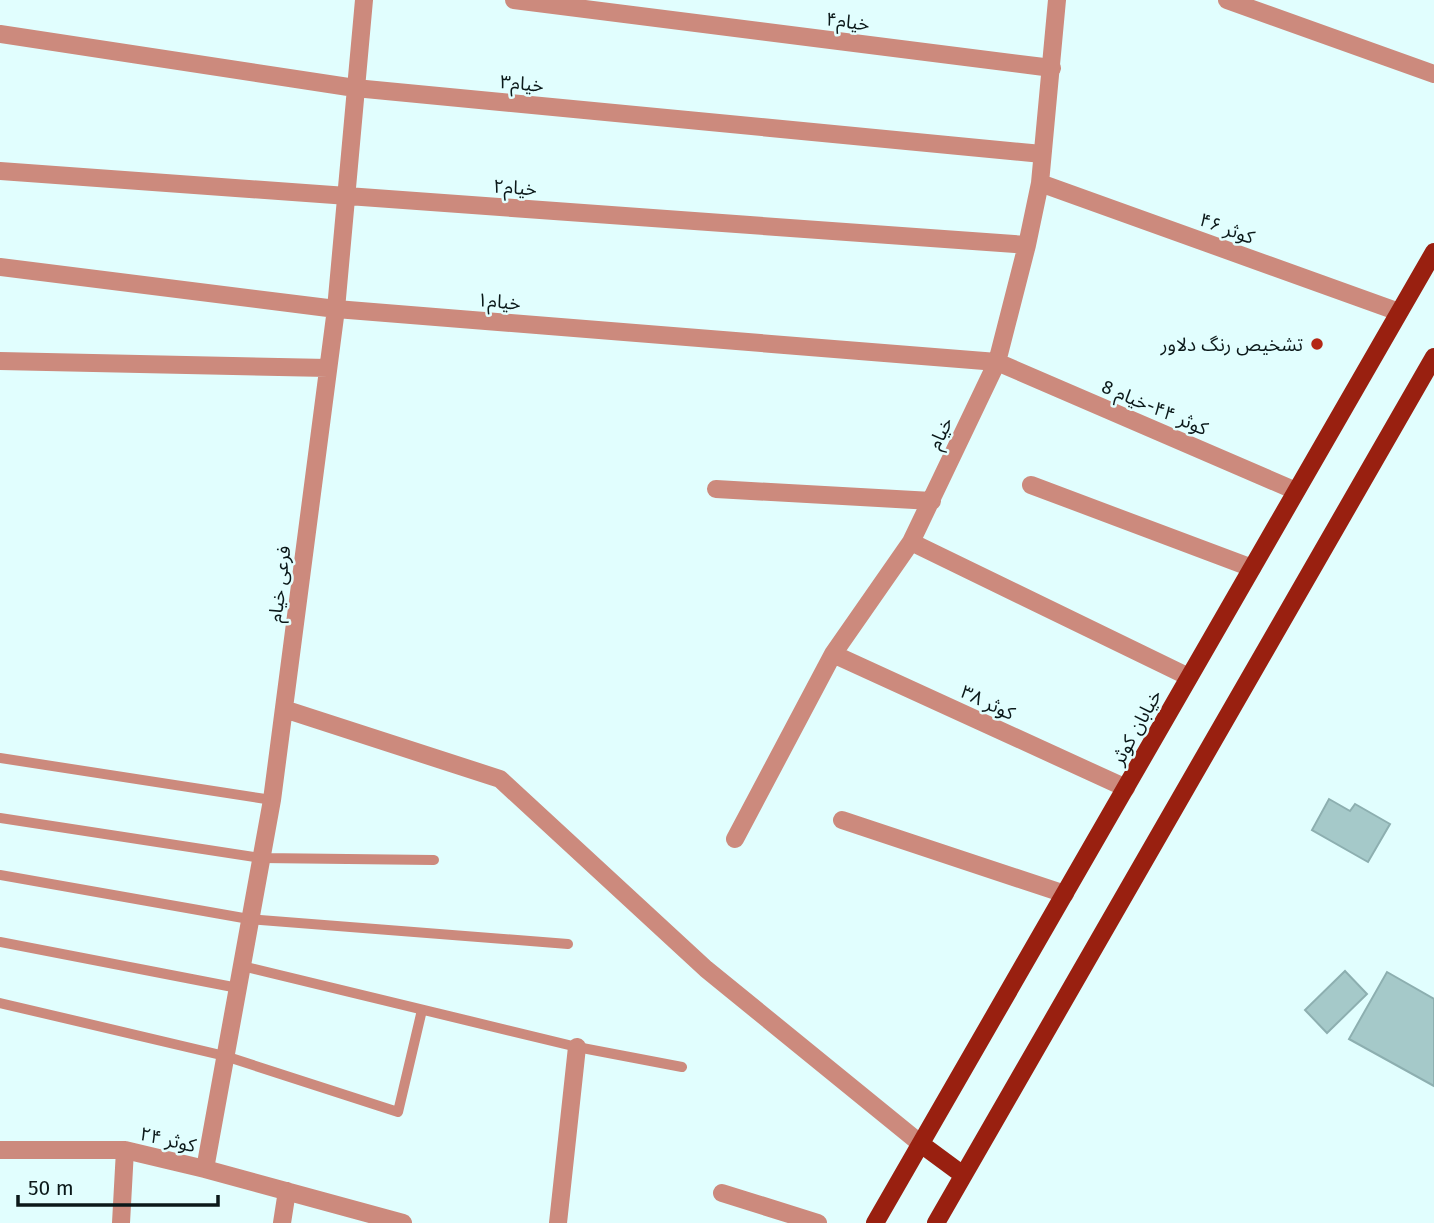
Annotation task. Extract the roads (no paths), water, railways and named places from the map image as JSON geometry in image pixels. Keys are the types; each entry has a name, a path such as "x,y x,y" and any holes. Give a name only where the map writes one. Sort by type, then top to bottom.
{"main road":[{"name":"خیابان کوثر","path":"875,1223 1434,252"},
{"path":"936,1223 1434,357"},
{"path":"921,1144 963,1175"}],"street":[{"name":"فرعی خیام","path":"205,1169 272,800 336,309 364,0"},
{"name":"خیام۴","path":"514,0 1052,68"},
{"name":"خیام","path":"735,839 832,654 911,542 997,362 1040,183 1057,0"},
{"path":"1227,0 1434,74"},
{"name":"خیام۳","path":"0,34 355,88 1042,153"},
{"name":"خیام۲","path":"0,171 1027,244"},
{"name":"کوثر ۴۶","path":"1040,183 1399,312"},
{"name":"خیام۱","path":"0,267 336,309 997,362"},
{"path":"0,361 328,368"},
{"name":"کوثر ۴۴-خیام 8","path":"997,362 1296,491"},
{"path":"1031,485 1252,568"},
{"path":"716,489 932,501"},
{"path":"911,542 1189,677"},
{"name":"کوثر ۳۸","path":"832,654 1126,789"},
{"path":"284,709 500,779 706,969 921,1144"},
{"path":"842,820 1065,894"},
{"path":"558,1223 577,1047"},
{"name":"کوثر ۲۴","path":"0,1150 125,1150 403,1223"},
{"path":"121,1223 125,1150"},
{"path":"282,1223 287,1191"},
{"path":"722,1194 818,1223"}],"lane":[{"path":"0,758 272,800"},
{"path":"0,818 261,858 434,860"},
{"path":"0,875 249,919 568,944"},
{"path":"0,942 238,988"},
{"path":"242,966 577,1047 682,1067"},
{"path":"0,1003 225,1056 398,1112 422,1010"}],"place":[{"name":"تشخیص رنگ دلاور","path":"1317,344"}]}
